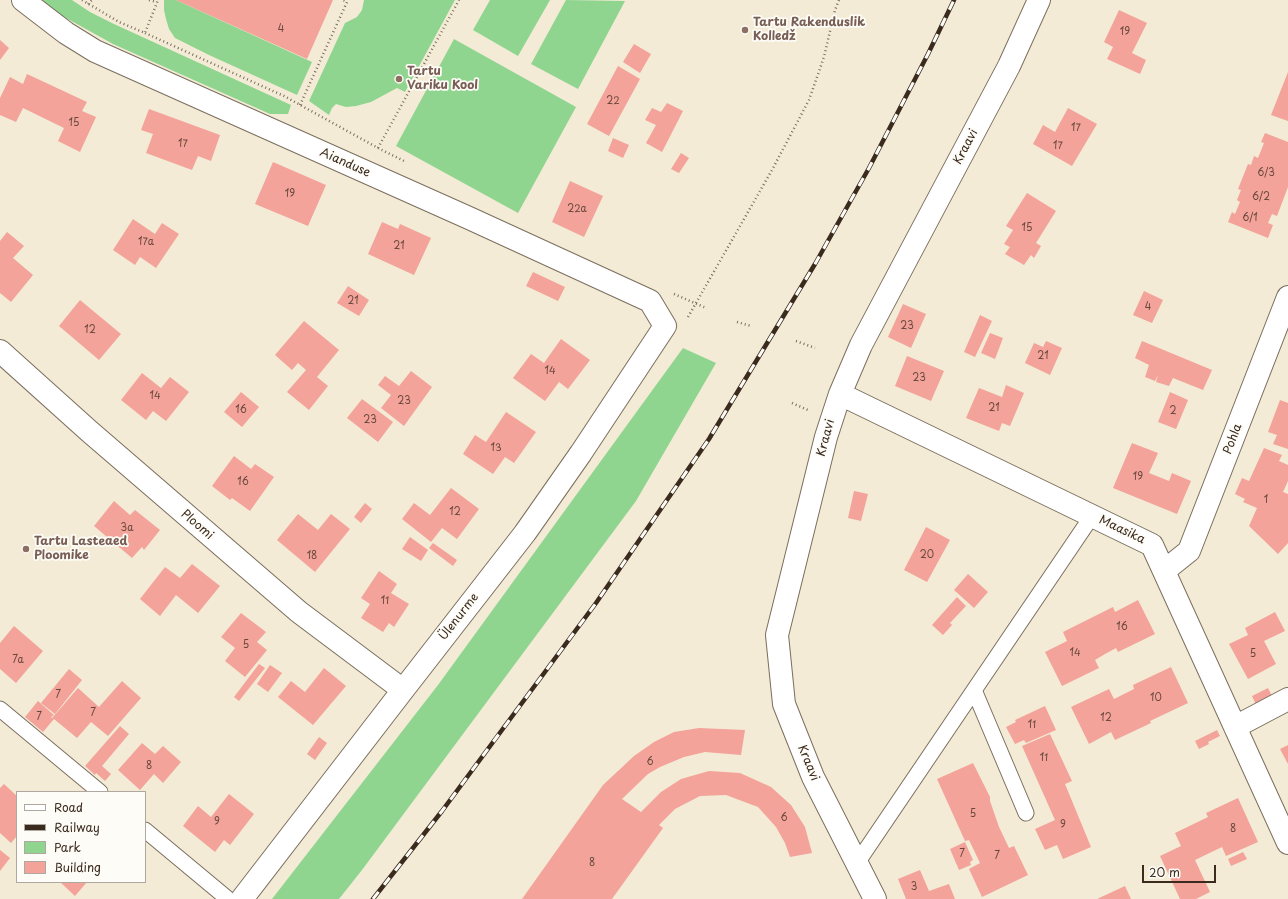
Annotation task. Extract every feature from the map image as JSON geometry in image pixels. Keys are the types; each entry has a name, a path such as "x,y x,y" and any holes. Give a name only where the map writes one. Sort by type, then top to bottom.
{"street":[{"name":"Aianduse","path":"23,0 66,33 95,51 469,218 650,301 675,324"},
{"name":"Kraavi","path":"875,899 813,777 784,704 778,635 826,437 840,394 861,345 1009,66 1039,0"},
{"name":"Pohla","path":"1164,571 1189,551 1288,297"},
{"name":"Ülenurme","path":"242,899 402,690 525,533 675,324"},
{"name":"Ploomi","path":"0,351 89,431 299,612 402,690"},
{"name":"Maasika","path":"840,394 1152,545 1288,843"},
{"path":"1235,727 1288,699"}],"lane":[{"path":"857,863 1092,516"},
{"path":"974,690 1026,813"},
{"path":"0,709 99,791"},
{"path":"146,831 228,899"}],"path":[{"path":"82,0 119,22 145,33 158,1 150,0"},
{"path":"88,4 92,0"},
{"path":"300,104 347,2 343,0"},
{"path":"378,148 459,0"},
{"path":"675,324 695,304 772,170 809,100 824,57 835,10 839,0"},
{"path":"695,304 706,308"},
{"path":"737,322 751,326"},
{"path":"796,341 815,348"}],"green space":[{"path":"42,0 72,0 90,12 114,24 291,105 288,114 270,114 113,44 57,13"},
{"path":"164,0 176,0 312,62 297,95 175,38 169,29 166,19"},
{"path":"364,0 455,0 405,92 397,88 371,102 356,106 346,107 336,104 332,108 329,115 309,101 345,23 357,17 362,10"},
{"path":"490,0 550,0 518,56 473,30"},
{"path":"566,0 625,1 578,89 531,64"},
{"path":"454,39 576,107 518,213 396,146"},
{"path":"683,348 716,363 636,501 362,870 339,899 272,899 438,685"}],"building":[{"path":"176,0 333,0 307,59"},
{"path":"1119,10 1147,23 1132,53 1146,60 1140,74 1107,59 1113,47 1104,42"},
{"path":"0,40 9,48 0,60"},
{"path":"634,44 651,54 640,73 623,62"},
{"path":"618,66 640,79 609,136 587,124"},
{"path":"1288,72 1288,121 1271,115"},
{"path":"27,74 87,102 82,111 96,117 80,152 58,141 64,128 23,108 16,122 0,115 0,98 10,77 23,84"},
{"path":"667,103 683,111 662,152 646,143 656,125 645,120 652,108 661,112"},
{"path":"1068,108 1097,124 1072,166 1033,144 1043,125 1055,132"},
{"path":"149,109 220,135 211,161 198,156 192,170 146,153 153,134 141,130"},
{"path":"1265,133 1288,142 1288,187 1277,216 1272,214 1268,223 1273,225 1268,238 1228,222 1232,212 1235,214 1240,202 1237,200 1241,190 1238,189 1248,164 1251,165 1254,156 1258,158 1264,143 1261,142"},
{"path":"613,138 629,145 623,158 608,151"},
{"path":"681,153 689,158 679,173 671,169"},
{"path":"273,162 326,185 308,226 255,204"},
{"path":"570,181 603,196 584,237 552,222"},
{"path":"1027,193 1056,211 1036,243 1041,246 1034,258 1031,255 1024,265 1005,254 1010,247 1004,244 1013,230 1006,226"},
{"path":"133,219 155,234 162,223 179,234 156,268 140,257 135,265 113,250"},
{"path":"382,222 398,229 400,224 431,238 414,275 368,254"},
{"path":"7,232 24,246 13,258 33,275 11,302 0,293 0,241"},
{"path":"533,272 565,287 558,301 526,286"},
{"path":"348,286 369,300 359,316 337,303"},
{"path":"1144,291 1163,300 1152,323 1133,315"},
{"path":"80,300 121,334 99,360 59,326"},
{"path":"903,304 926,314 911,348 888,337"},
{"path":"980,315 992,321 975,357 964,352"},
{"path":"304,321 339,350 317,377 328,386 309,410 287,392 306,370 298,363 292,370 275,355"},
{"path":"990,333 1003,338 995,359 981,353"},
{"path":"561,339 590,360 568,389 559,382 545,401 513,378 531,354 544,363"},
{"path":"1046,341 1062,348 1050,375 1025,363 1034,343 1043,347"},
{"path":"1142,341 1212,370 1203,390 1173,378 1169,386 1156,382 1158,375 1155,381 1145,377 1149,365 1135,358"},
{"path":"907,356 944,371 931,401 895,386"},
{"path":"411,371 432,387 404,426 381,408 391,395 378,385 385,376 399,386"},
{"path":"142,373 161,388 170,377 189,392 166,421 153,411 146,420 121,400"},
{"path":"1006,385 1024,393 1010,426 1002,423 999,431 966,418 979,388 1002,397"},
{"path":"241,392 259,407 242,427 224,412"},
{"path":"1170,392 1188,400 1176,429 1158,422"},
{"path":"362,399 393,422 378,442 347,418"},
{"path":"1280,400 1288,403 1288,449 1273,444 1277,435 1268,432"},
{"path":"506,412 536,432 514,463 505,457 493,474 463,454 475,435 486,442"},
{"path":"1132,443 1158,453 1149,473 1169,481 1172,473 1191,481 1177,514 1113,488"},
{"path":"1264,448 1282,455 1279,461 1288,465 1288,481 1283,492 1288,494 1288,543 1278,554 1249,526 1257,508 1243,502 1245,499 1235,494 1242,478 1249,481"},
{"path":"234,456 251,469 255,464 274,477 250,511 232,498 230,500 212,486"},
{"path":"451,488 479,509 457,539 442,528 431,542 402,519 414,503 430,515"},
{"path":"854,491 868,494 861,521 848,518"},
{"path":"114,501 130,515 135,510 160,530 144,550 142,547 132,558 94,526"},
{"path":"365,503 372,509 361,523 354,517"},
{"path":"298,514 318,530 331,514 350,529 315,572 277,540"},
{"path":"926,527 950,540 927,582 904,570"},
{"path":"410,537 428,550 421,561 402,549"},
{"path":"433,543 457,560 453,566 429,548"},
{"path":"192,564 220,586 198,613 176,595 160,616 140,599 165,567 180,578"},
{"path":"379,571 397,584 391,593 409,604 394,627 389,623 383,632 361,618 370,604 361,598"},
{"path":"968,574 988,592 974,608 954,590"},
{"path":"957,597 966,606 950,623 952,625 943,635 932,625"},
{"path":"1138,600 1155,634 1118,652 1116,648 1105,654 1095,660 1099,668 1062,686 1045,652 1067,641 1063,632 1113,607 1115,612"},
{"path":"1275,612 1285,631 1264,641 1276,664 1248,679 1229,644 1248,635 1245,628"},
{"path":"241,613 266,632 257,642 267,650 245,677 225,661 235,648 221,637"},
{"path":"14,626 43,651 16,683 0,669 0,643"},
{"path":"259,664 265,668 239,701 234,697"},
{"path":"270,665 282,673 268,692 257,684"},
{"path":"1171,667 1188,703 1115,740 1111,732 1089,744 1071,707 1109,689 1114,699 1134,689 1133,685"},
{"path":"324,668 346,686 313,725 278,697 291,681 305,692"},
{"path":"69,669 82,680 55,714 41,703"},
{"path":"122,681 141,698 108,736 91,722 77,738 54,719 43,732 25,717 38,701 54,715 51,717 52,718 78,688 99,707"},
{"path":"1268,688 1273,698 1257,707 1252,696"},
{"path":"1045,706 1056,730 1026,743 1024,740 1015,744 1006,727 1016,722 1015,720"},
{"path":"120,726 129,734 102,766 111,774 105,781 85,766"},
{"path":"699,728 745,730 741,755 705,752 684,757 660,767 648,774 622,799 641,812 661,792 681,779 709,771 740,773 771,787 791,805 805,827 812,853 790,857 785,843 776,827 758,807 726,795 700,796 675,809 659,825 663,828 612,899 522,899 603,785 634,756 654,742 674,732"},
{"path":"1217,730 1220,736 1208,742 1209,744 1199,749 1195,741"},
{"path":"1050,734 1072,781 1065,784 1091,847 1063,859 1057,845 1045,850 1035,829 1055,820 1022,746"},
{"path":"319,737 327,743 315,760 307,754"},
{"path":"142,743 155,754 163,746 181,762 163,783 154,774 140,790 118,770"},
{"path":"1288,745 1288,764 1280,749"},
{"path":"973,763 990,797 999,827 1009,848 1014,846 1028,875 982,897 969,869 980,863 969,840 965,841 937,779"},
{"path":"4,784 16,795 16,837 11,843 0,833 0,788"},
{"path":"229,794 254,814 230,845 224,840 215,852 183,826 198,806 211,817"},
{"path":"1238,798 1258,842 1226,856 1222,847 1195,860 1210,892 1196,899 1180,899 1160,856 1181,846 1175,833 1208,817 1206,813"},
{"path":"965,842 973,860 970,862 971,865 959,870 950,849"},
{"path":"0,850 10,858 0,871"},
{"path":"1243,852 1247,859 1231,866 1228,859"},
{"path":"920,870 929,891 949,884 955,899 906,899 898,879"},
{"path":"61,883 86,883 75,896"},
{"path":"1125,886 1131,899 1097,899"}],"railway":[{"path":"373,899 442,811 596,603 709,439 815,264 869,168 954,0"}],"place":[{"name":"Tartu Rakenduslik Kolledž","path":"745,30"},
{"name":"Tartu Variku Kool","path":"399,79"},
{"name":"Tartu Lasteaed Ploomike","path":"26,549"}]}
